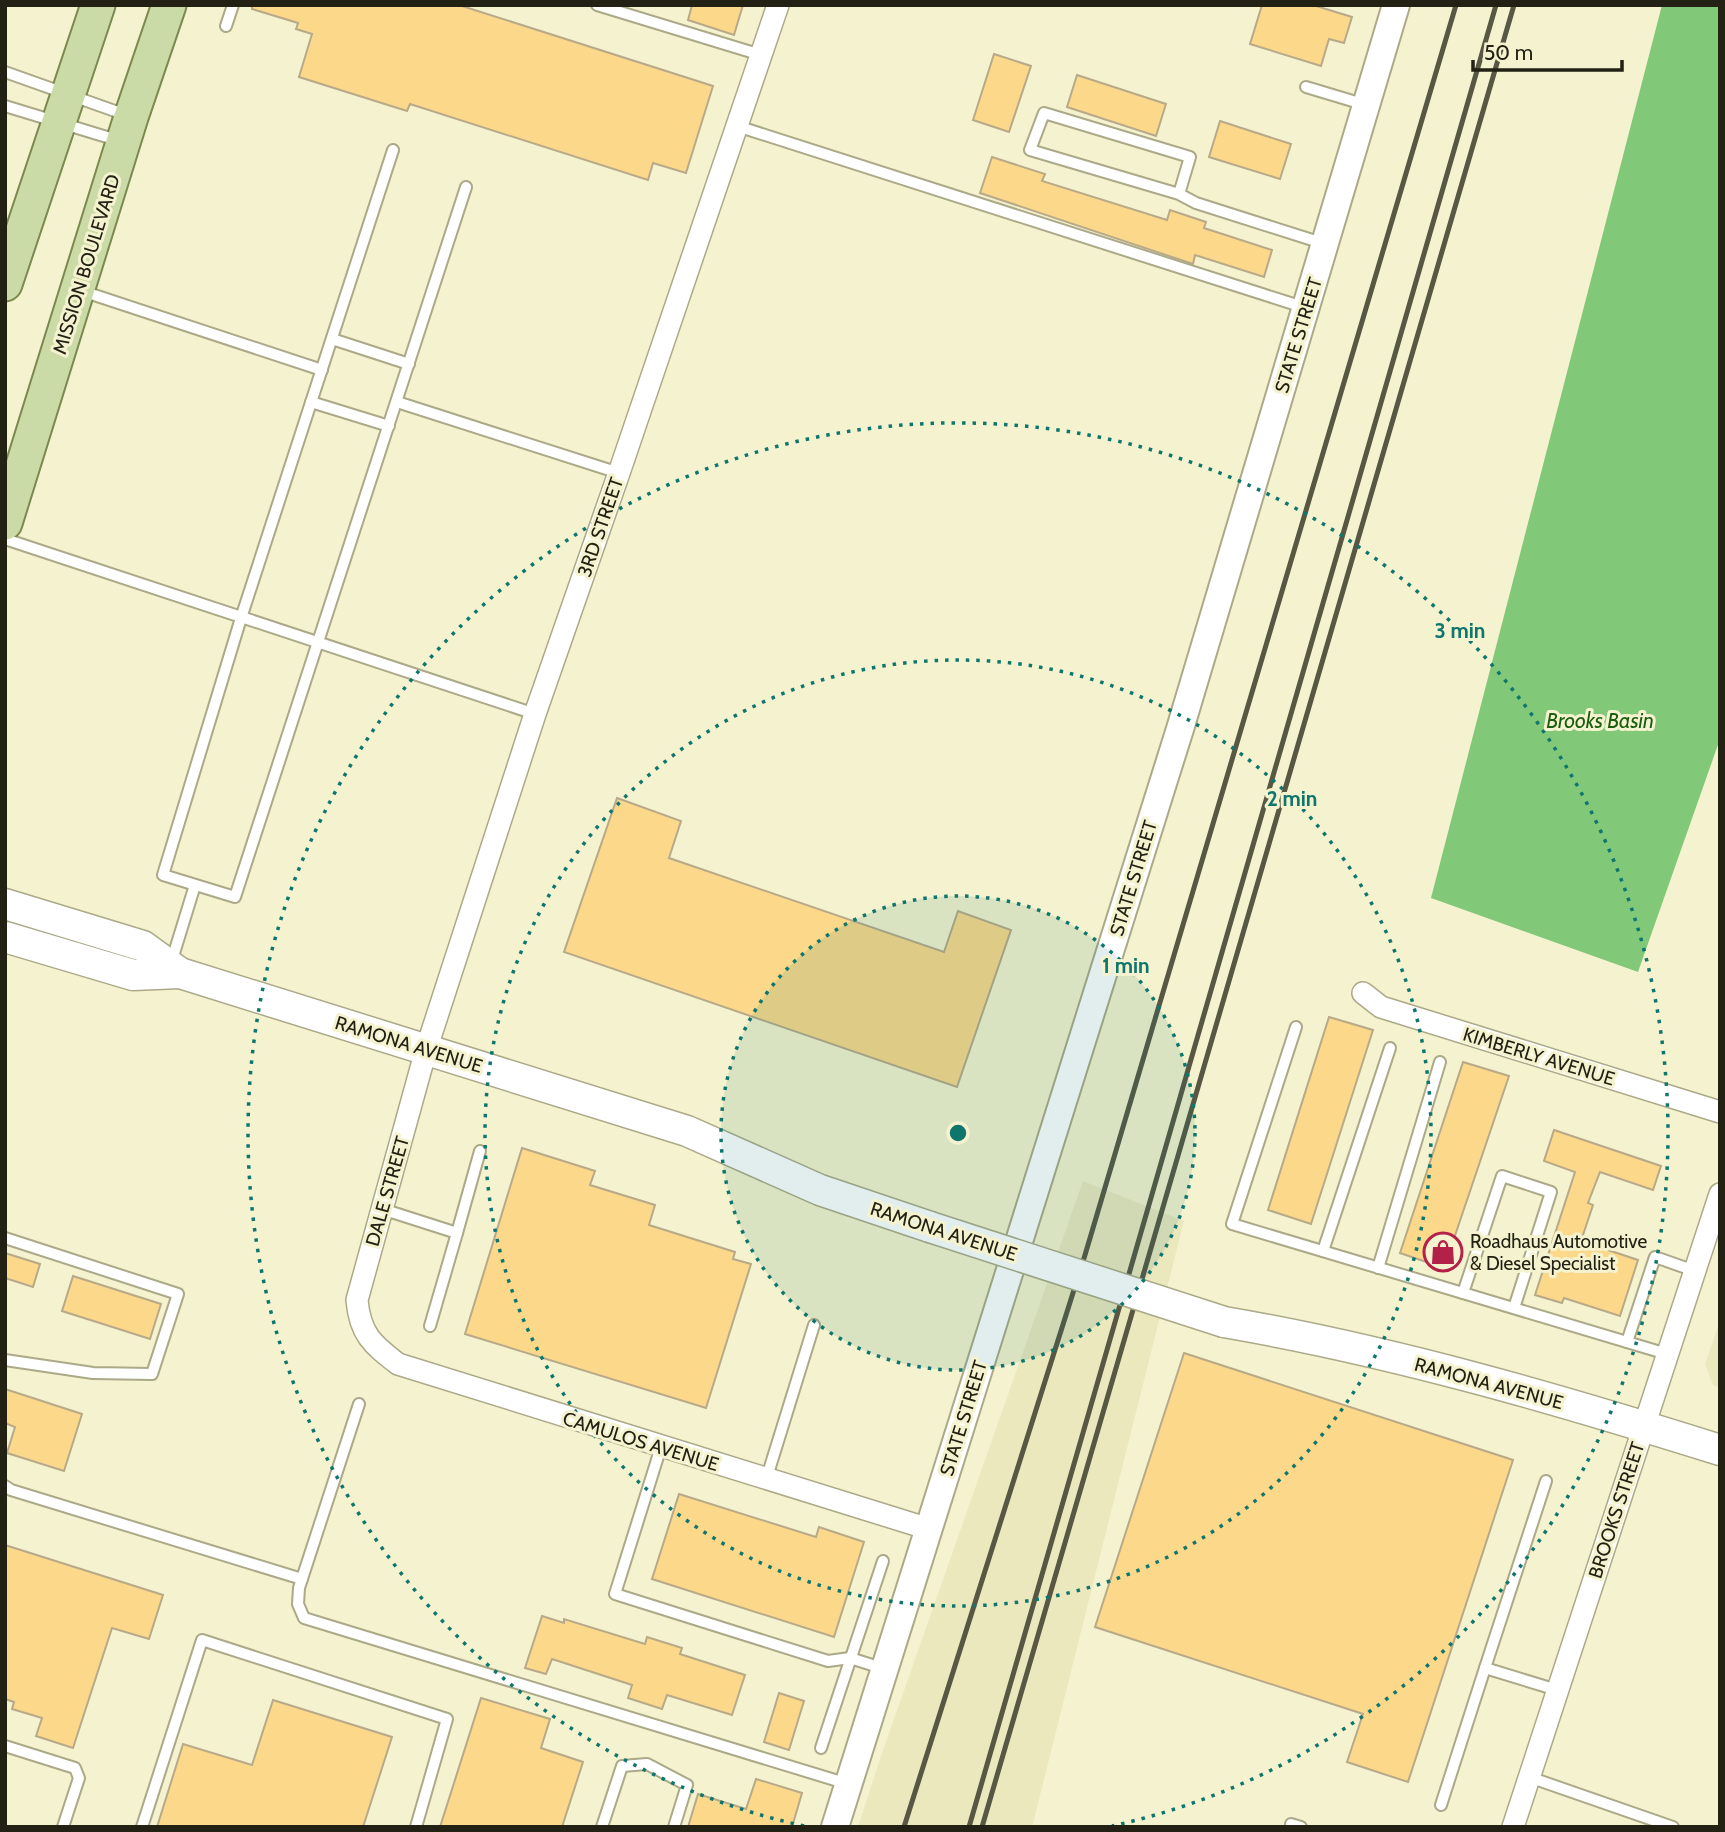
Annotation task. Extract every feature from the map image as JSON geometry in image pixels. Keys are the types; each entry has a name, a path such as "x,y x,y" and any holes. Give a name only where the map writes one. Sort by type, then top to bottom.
{"main road":[{"path":"5,284 98,5"},
{"name":"MISSION BOULEVARD","path":"5,523 127,130 169,5"},
{"name":"RAMONA AVENUE","path":"5,904 143,946 175,969 687,1131 820,1190 1224,1322 1303,1335 1450,1371 1720,1450"},
{"name":"RAMONA AVENUE","path":"5,937 133,975 175,969"}],"street":[{"name":"3RD STREET","path":"426,1050 535,714 620,473 778,5"},
{"name":"STATE STREET","path":"835,1827 1180,729 1396,5"},
{"name":"KIMBERLY AVENUE","path":"1363,993 1381,1007 1720,1112"},
{"name":"DALE STREET","path":"364,1333 358,1317 357,1300 426,1050"},
{"name":"BROOKS STREET","path":"1513,1827 1667,1354 1695,1271 1707,1246 1720,1194"},
{"name":"CAMULOS AVENUE","path":"364,1333 378,1349 398,1364 929,1529"}],"lane":[{"path":"226,26 233,5"},
{"path":"597,5 761,55"},
{"path":"5,72 63,109 127,130"},
{"path":"1306,87 1366,105"},
{"path":"5,106 63,109 127,130"},
{"path":"1178,194 1189,157 1044,113 1030,150 1178,194 1196,204 1325,244"},
{"path":"737,126 1306,308"},
{"path":"393,150 241,618 163,875 235,897 466,187"},
{"path":"78,290 322,370"},
{"path":"332,340 409,364"},
{"path":"311,402 389,426"},
{"path":"397,402 620,473"},
{"path":"5,539 535,714"},
{"path":"175,969 195,885"},
{"path":"1296,1027 1232,1224 1667,1354"},
{"path":"1323,1251 1390,1048"},
{"path":"1378,1268 1440,1062"},
{"path":"430,1326 480,1151"},
{"path":"1463,1293 1502,1176 1550,1192 1514,1308"},
{"path":"382,1209 457,1233"},
{"path":"5,1238 178,1294 152,1374 93,1373 5,1360"},
{"path":"1627,1342 1655,1257 1695,1271"},
{"path":"766,1480 814,1325"},
{"path":"359,1404 302,1579 298,1604 304,1618 848,1784"},
{"path":"661,1447 615,1594 828,1661 850,1658 885,1669"},
{"path":"1441,1805 1546,1480"},
{"path":"5,1486 302,1579"},
{"path":"821,1748 883,1561"},
{"path":"142,1827 202,1640 447,1719 415,1827"},
{"path":"1485,1668 1558,1690"},
{"path":"5,1746 75,1768 79,1778 63,1827"},
{"path":"602,1827 622,1766 647,1764 687,1785 674,1827"},
{"path":"1529,1777 1673,1827"}],"shaded area":[{"path":"1083,1181 1184,1221 1032,1827 858,1827 881,1756"},
{"path":"1720,1321 1720,1388 1713,1385 1705,1364"}],"water":[{"name":"Brooks Basin","path":"1662,5 1720,5 1720,739 1638,972 1431,898"}],"building":[{"path":"252,5 459,5 713,86 686,173 653,163 648,180 410,104 407,111 299,77 312,34 296,29 298,23 252,9"},
{"path":"692,5 743,5 734,35 688,20"},
{"path":"1262,5 1313,5 1352,17 1344,43 1329,39 1321,66 1250,44"},
{"path":"994,54 1031,66 1009,132 973,120"},
{"path":"1077,75 1166,104 1156,136 1067,107"},
{"path":"1220,121 1291,144 1280,179 1209,157"},
{"path":"992,157 1045,174 1042,181 1167,220 1170,210 1206,222 1204,228 1272,250 1264,277 1195,255 1193,264 980,193"},
{"path":"617,798 681,821 669,858 944,952 958,911 1011,930 957,1087 564,952"},
{"path":"1329,1017 1373,1030 1311,1224 1268,1210"},
{"path":"1463,1062 1509,1076 1444,1268 1400,1253"},
{"path":"1554,1130 1661,1166 1653,1190 1600,1172 1588,1203 1593,1205 1581,1241 1638,1260 1620,1316 1564,1298 1562,1303 1535,1295 1575,1172 1544,1161"},
{"path":"522,1148 595,1171 590,1185 655,1205 649,1225 735,1252 733,1259 751,1264 706,1408 465,1334"},
{"path":"5,1253 40,1264 33,1287 5,1278"},
{"path":"73,1276 161,1304 150,1339 62,1311"},
{"path":"1184,1353 1513,1460 1408,1782 1347,1762 1363,1714 1095,1627"},
{"path":"5,1389 82,1414 64,1471 7,1453 15,1427 5,1423"},
{"path":"679,1494 816,1537 819,1527 864,1542 834,1637 652,1579"},
{"path":"5,1545 163,1595 149,1639 112,1628 73,1748 36,1736 42,1718 12,1709 14,1702 5,1699"},
{"path":"542,1616 564,1623 564,1619 645,1644 647,1637 682,1648 680,1654 745,1675 732,1715 667,1695 662,1709 628,1698 632,1685 552,1659 546,1674 525,1668"},
{"path":"779,1693 804,1701 789,1750 764,1742"},
{"path":"481,1698 550,1719 541,1748 583,1762 562,1827 440,1827"},
{"path":"273,1700 392,1737 363,1827 157,1827 183,1744 252,1765"},
{"path":"756,1779 802,1793 792,1827 688,1827 698,1794 746,1809"}],"railway":[{"path":"904,1827 1085,1255 1456,5"},
{"path":"969,1827 1496,5"},
{"path":"982,1827 1514,5"}],"place":[{"name":"Roadhaus Automotive & Diesel Specialist","path":"1443,1252"}]}
